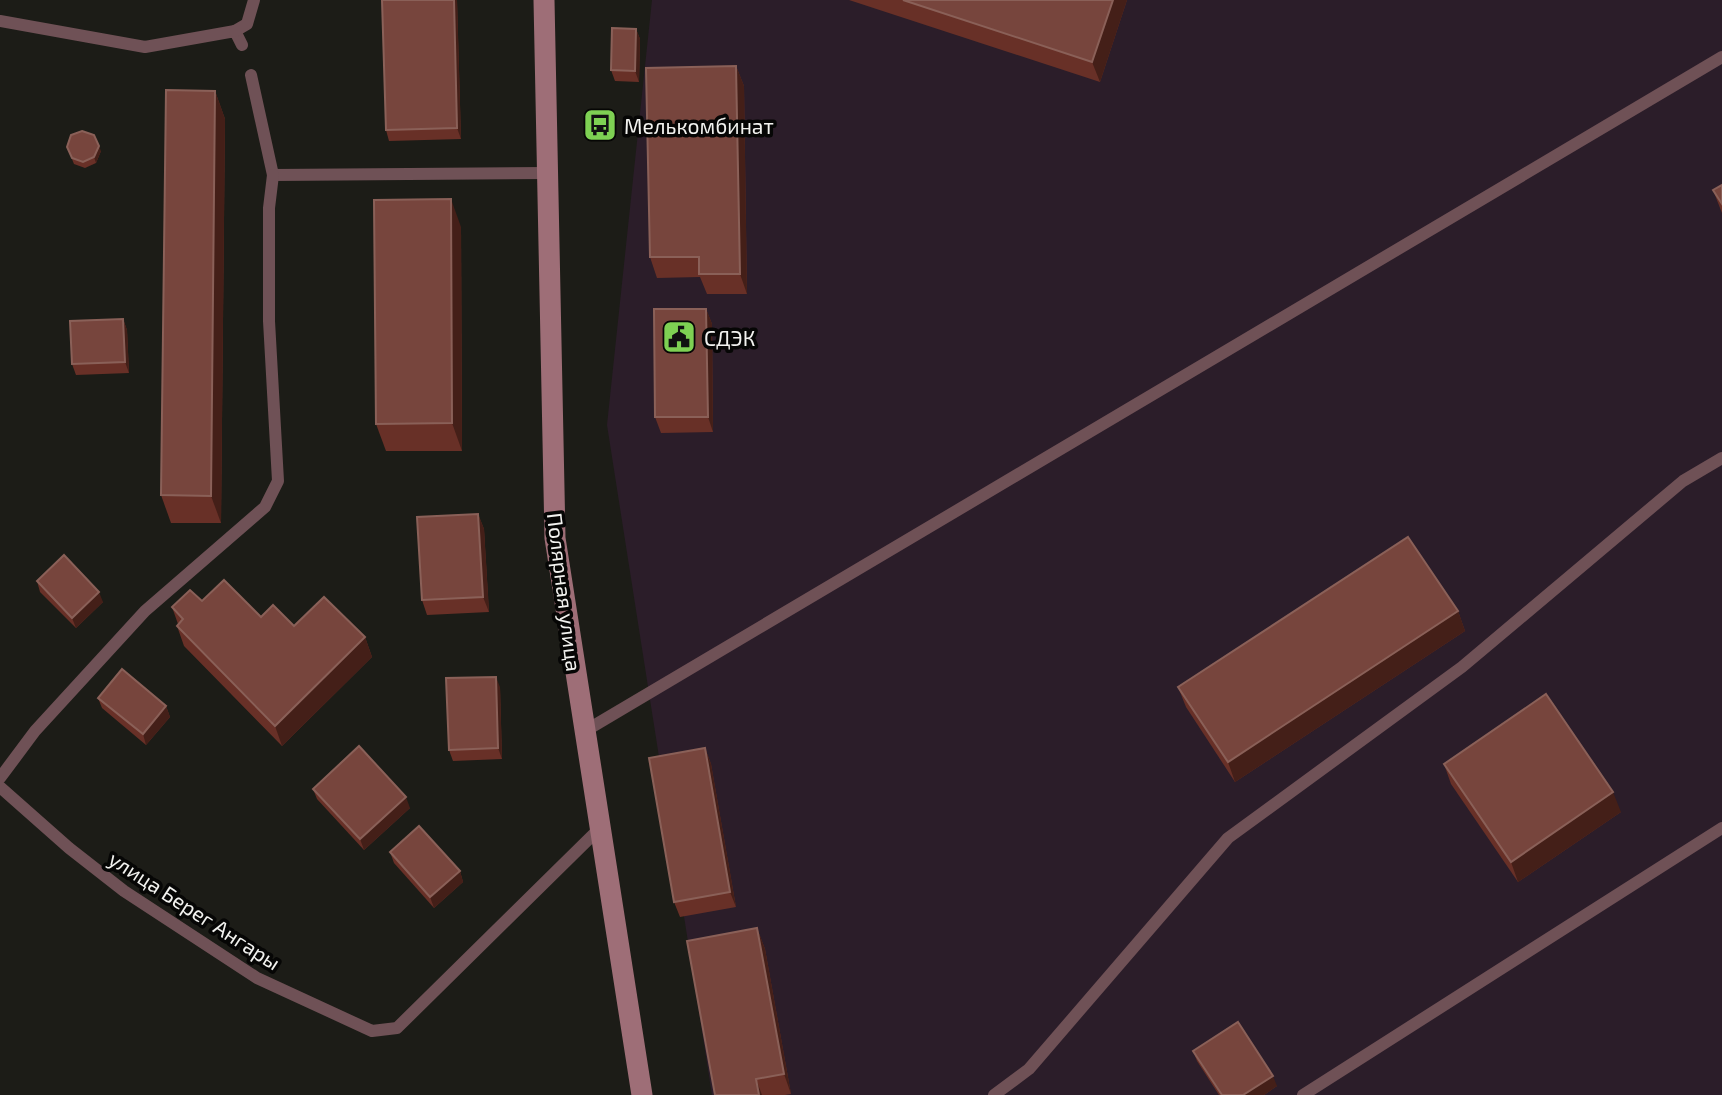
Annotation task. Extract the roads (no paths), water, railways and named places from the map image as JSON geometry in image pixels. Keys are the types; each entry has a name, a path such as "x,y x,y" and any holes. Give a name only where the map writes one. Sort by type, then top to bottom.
{"main road":[{"name":"Полярная улица","path":"544,0 545,173 555,538 642,1095"}],"lane":[{"path":"0,22 145,47 235,31 247,24 254,0"},
{"path":"235,31 242,45"},
{"path":"585,731 1722,57"},
{"path":"0,778 35,731 145,611 265,507 278,481 268,275 273,175 251,75"},
{"path":"273,175 545,173"},
{"path":"994,1095 1029,1069 1228,838 1462,667 1683,481 1722,458"},
{"name":"улица Берег Ангары","path":"0,787 69,848 135,898 257,978 372,1031 397,1028 600,828"},
{"path":"1303,1095 1722,828"}],"place":[{"name":"Мелькомбинат","path":"600,125"},
{"name":"СДЭК","path":"679,337"}]}
